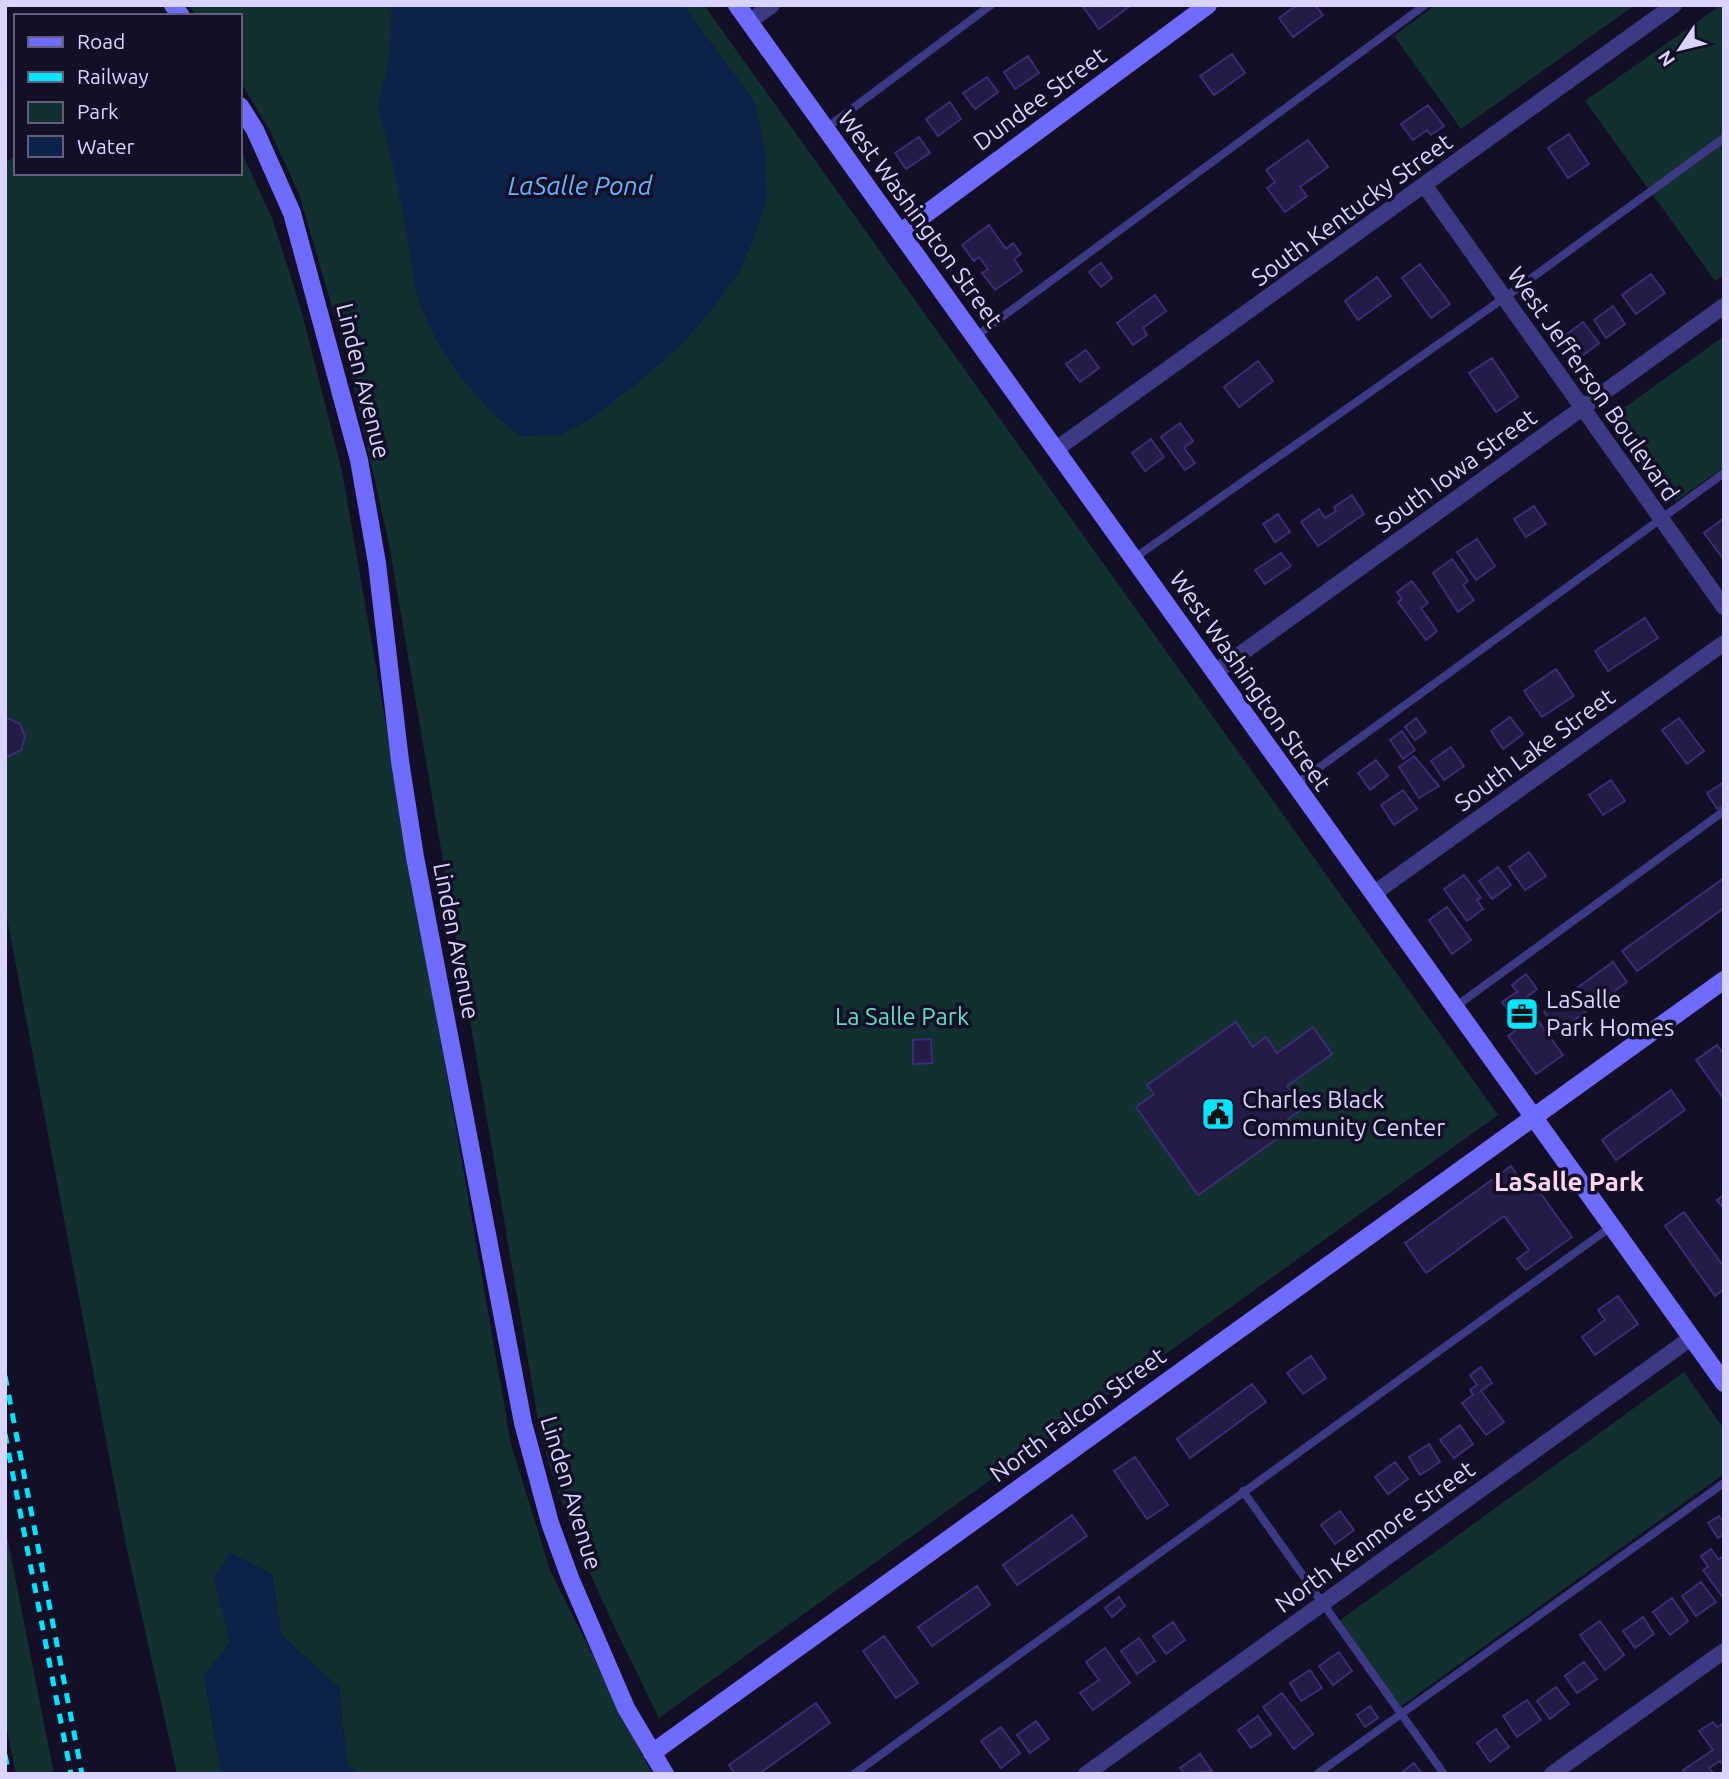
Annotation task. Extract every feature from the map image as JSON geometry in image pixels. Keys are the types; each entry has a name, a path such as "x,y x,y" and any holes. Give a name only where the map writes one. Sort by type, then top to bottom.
{"street":[{"name":"West Washington Street","path":"737,5 1724,1383"},
{"path":"749,22 772,5"},
{"name":"Dundee Street","path":"900,233 1208,5"},
{"name":"South Kentucky Street","path":"1055,450 1425,187 1674,5"},
{"name":"Linden Avenue","path":"242,109 292,213 359,460 377,563 400,761 415,857 523,1423 550,1523 570,1578 626,1708 666,1774"},
{"name":"West Jefferson Boulevard","path":"1425,187 1724,607"},
{"name":"South Iowa Street","path":"1214,673 1724,306"},
{"name":"South Lake Street","path":"1373,894 1724,643"},
{"name":"North Falcon Street","path":"652,1754 1724,980"},
{"name":"North Kenmore Street","path":"1086,1774 1691,1338"},
{"path":"1552,1774 1724,1651"}],"lane":[{"path":"825,129 991,5"},
{"path":"975,337 1425,5"},
{"path":"1133,559 1504,298 1724,138"},
{"path":"1294,785 1724,474"},
{"path":"1454,1008 1724,811"},
{"path":"854,1774 1612,1226"},
{"path":"1317,1774 1724,1483"},
{"path":"1243,1491 1444,1774"}],"green space":[{"name":"La Salle Park","path":"704,5 1498,1115 659,1718 577,1542 540,1431 389,544 348,361 299,194 270,131 242,84 242,14 195,14 189,6"},
{"path":"1435,5 1635,5 1461,129 1394,36"},
{"path":"1724,5 1724,275 1715,281 1585,101"},
{"path":"242,153 272,218 301,309 342,471 511,1444 550,1570 652,1774 360,1774 347,1766 339,1688 281,1635 272,1574 214,1577 230,1643 204,1676 222,1774 177,1774 126,1545 5,908 5,163 14,156 14,175 242,175"},
{"path":"1724,336 1724,467 1676,501 1614,415"},
{"path":"1684,1372 1724,1429 1724,1474 1400,1707 1339,1621"},
{"path":"5,1526 54,1774 16,1774 5,1720"}],"water":[{"name":"LaSalle Pond","path":"392,5 683,5 755,102 765,153 767,199 739,272 715,306 679,347 592,418 560,435 519,436 489,410 439,346 418,300 396,177 378,105 388,65"},
{"path":"231,1553 272,1574 281,1635 339,1688 347,1766 360,1774 222,1774 204,1675 230,1643 214,1577"}],"building":[{"path":"1082,5 1131,5 1099,29"},
{"path":"1297,5 1315,5 1323,15 1293,37 1279,18"},
{"path":"1232,54 1245,73 1214,95 1200,76"},
{"path":"1028,56 1039,73 1015,89 1004,72"},
{"path":"987,77 998,92 975,109 963,93"},
{"path":"950,102 961,119 938,136 926,119"},
{"path":"1428,105 1444,126 1431,135 1427,130 1413,140 1401,124"},
{"path":"1569,134 1589,164 1568,178 1548,148"},
{"path":"919,137 930,153 906,169 895,153"},
{"path":"1308,140 1328,167 1300,187 1307,196 1285,212 1267,188 1275,182 1266,170"},
{"path":"989,225 1006,249 1013,243 1021,254 1014,259 1022,271 995,290 982,273 988,269 979,257 974,261 962,245"},
{"path":"1101,263 1112,278 1101,287 1089,272"},
{"path":"1420,264 1450,304 1431,318 1402,278"},
{"path":"1651,274 1665,293 1636,314 1622,295"},
{"path":"1377,277 1391,296 1358,320 1345,301"},
{"path":"1155,295 1166,311 1143,328 1147,335 1133,345 1117,323"},
{"path":"1613,306 1625,324 1606,338 1594,320"},
{"path":"1583,322 1599,343 1582,356 1566,335"},
{"path":"1086,350 1099,368 1080,382 1066,364"},
{"path":"1492,358 1518,397 1496,412 1469,373"},
{"path":"1258,361 1273,381 1239,407 1224,387"},
{"path":"1180,423 1193,441 1184,448 1195,463 1185,470 1161,437"},
{"path":"1151,439 1164,457 1145,471 1132,453"},
{"path":"1352,495 1364,514 1318,546 1301,522 1319,509 1325,518 1336,511 1334,507"},
{"path":"1534,506 1546,524 1526,537 1514,519"},
{"path":"1278,514 1290,532 1275,542 1263,524"},
{"path":"1724,518 1724,560 1704,533"},
{"path":"1477,539 1495,566 1476,580 1457,552"},
{"path":"1281,553 1291,566 1265,584 1255,570"},
{"path":"1452,559 1468,581 1463,585 1474,600 1458,612 1433,573"},
{"path":"1412,581 1428,603 1421,608 1437,631 1426,640 1398,602 1402,599 1397,592"},
{"path":"1645,618 1658,638 1608,671 1595,651"},
{"path":"1556,669 1574,696 1542,717 1524,691"},
{"path":"5,717 20,724 25,737 21,750 5,758"},
{"path":"1510,717 1523,734 1503,749 1491,731"},
{"path":"1416,718 1426,732 1415,740 1405,727"},
{"path":"1679,718 1704,751 1687,764 1662,730"},
{"path":"1402,731 1415,750 1403,759 1390,740"},
{"path":"1451,747 1464,766 1444,780 1431,761"},
{"path":"1414,756 1439,786 1419,798 1399,767"},
{"path":"1376,760 1388,776 1370,790 1358,773"},
{"path":"1611,780 1625,801 1603,815 1589,795"},
{"path":"1724,782 1724,805 1717,809 1707,793"},
{"path":"1403,790 1417,809 1394,825 1381,805"},
{"path":"1529,852 1546,876 1525,890 1509,867"},
{"path":"1498,867 1511,885 1492,899 1479,881"},
{"path":"1464,875 1481,898 1477,900 1483,909 1467,921 1444,889"},
{"path":"1724,878 1724,908 1637,971 1622,951"},
{"path":"1447,907 1471,940 1452,954 1429,920"},
{"path":"1613,962 1627,982 1558,1032 1544,1012"},
{"name":"LaSalle Park Homes","path":"1526,974 1537,989 1523,1000 1563,1055 1536,1074 1508,1036 1520,1027 1502,1002 1517,992 1512,985"},
{"name":"Charles Black Community Center","path":"1236,1022 1253,1047 1266,1037 1277,1053 1313,1027 1332,1054 1287,1086 1303,1108 1287,1120 1292,1128 1198,1195 1136,1107 1154,1094 1147,1085"},
{"path":"931,1039 932,1063 913,1064 913,1040"},
{"path":"1717,1045 1724,1055 1724,1099 1696,1060"},
{"path":"1671,1090 1685,1110 1616,1160 1602,1140"},
{"path":"1511,1166 1522,1181 1528,1176 1572,1237 1526,1270 1517,1259 1529,1250 1504,1216 1426,1273 1405,1243"},
{"path":"1724,1195 1724,1209 1717,1200"},
{"path":"1684,1212 1724,1267 1724,1289 1715,1296 1665,1226"},
{"path":"1618,1296 1638,1324 1595,1355 1582,1337 1605,1320 1598,1310"},
{"path":"1311,1356 1326,1378 1303,1394 1287,1373"},
{"path":"1481,1367 1492,1383 1481,1391 1504,1422 1486,1435 1462,1403 1473,1395 1470,1390 1477,1385 1470,1375"},
{"path":"1252,1384 1266,1402 1190,1458 1177,1439"},
{"path":"1460,1425 1473,1444 1454,1458 1440,1440"},
{"path":"1429,1444 1440,1462 1420,1475 1409,1457"},
{"path":"1135,1457 1168,1505 1147,1519 1114,1471"},
{"path":"1395,1462 1408,1479 1388,1494 1375,1477"},
{"path":"1340,1511 1354,1530 1335,1544 1321,1525"},
{"path":"1072,1515 1087,1536 1017,1585 1003,1565"},
{"path":"1719,1516 1724,1523 1724,1534 1718,1538 1708,1523"},
{"path":"1711,1549 1718,1559 1724,1557 1724,1599 1703,1570 1708,1567 1701,1556"},
{"path":"1701,1582 1716,1602 1696,1616 1682,1596"},
{"path":"977,1586 990,1605 932,1646 918,1627"},
{"path":"1119,1597 1125,1606 1112,1617 1105,1608"},
{"path":"1672,1598 1688,1621 1670,1635 1653,1612"},
{"path":"1643,1617 1654,1634 1635,1648 1623,1631"},
{"path":"1600,1621 1624,1655 1605,1670 1580,1635"},
{"path":"1173,1622 1185,1640 1166,1654 1153,1636"},
{"path":"884,1636 918,1683 896,1698 863,1651"},
{"path":"1139,1638 1155,1661 1137,1674 1121,1651"},
{"path":"1105,1648 1130,1683 1093,1710 1080,1693 1099,1680 1086,1662"},
{"path":"1339,1652 1352,1671 1333,1685 1319,1666"},
{"path":"1584,1662 1597,1679 1577,1693 1565,1676"},
{"path":"1310,1670 1322,1688 1301,1701 1290,1683"},
{"path":"1556,1687 1569,1704 1550,1719 1537,1701"},
{"path":"1282,1693 1313,1734 1294,1749 1263,1707"},
{"path":"1527,1700 1541,1720 1517,1737 1503,1716"},
{"path":"816,1703 830,1723 759,1774 735,1774 729,1765"},
{"path":"1370,1706 1378,1718 1365,1727 1357,1715"},
{"path":"1258,1716 1271,1734 1251,1748 1238,1730"},
{"path":"1036,1721 1049,1739 1030,1753 1017,1735"},
{"path":"1713,1722 1717,1727 1724,1723 1724,1766 1720,1761 1709,1768 1714,1774 1686,1774 1683,1770 1713,1750 1699,1731"},
{"path":"1001,1727 1020,1753 1001,1768 981,1741"},
{"path":"1496,1729 1509,1747 1490,1762 1477,1743"},
{"path":"1200,1754 1212,1771 1185,1774 1180,1768"},
{"path":"1414,1763 1422,1774 1400,1774"}],"railway":[{"path":"5,1376 82,1774"},
{"path":"5,1434 71,1774"},
{"path":"5,1755 9,1774"}],"place":[{"name":"LaSalle Park Homes","path":"1522,1014"},
{"name":"Charles Black Community Center","path":"1218,1114"}],"district":[{"name":"LaSalle Park","path":"1569,1182"}]}
